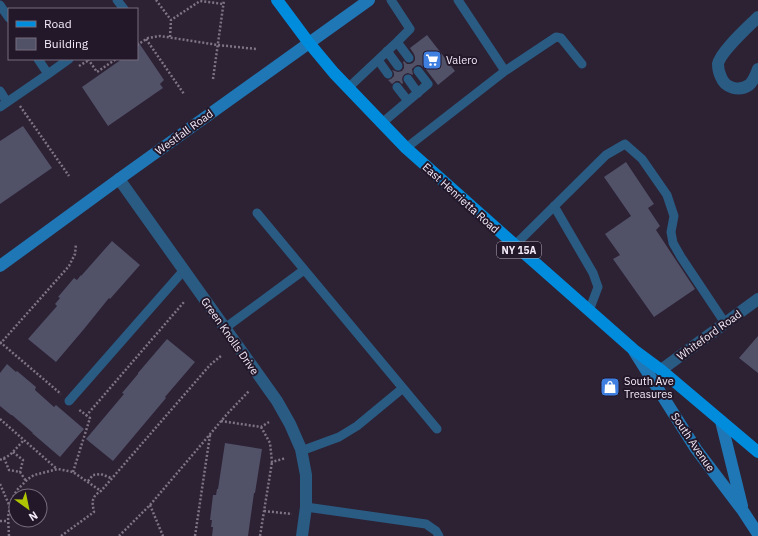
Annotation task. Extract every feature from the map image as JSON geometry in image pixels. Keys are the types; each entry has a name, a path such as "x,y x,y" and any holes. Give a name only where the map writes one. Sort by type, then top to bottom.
{"main road":[{"name":"East Henrietta Road","path":"277,0 309,44 334,73 406,148 634,350 661,370 758,452"}],"street":[{"name":"Westfall Road","path":"0,266 370,0"},
{"path":"758,17 730,45 721,57 718,65 722,80 728,86 735,89 743,88 750,84 758,69"},
{"name":"Green Knolls Drive","path":"119,179 277,402 290,424 301,451 306,475 306,507 302,536"},
{"name":"Whiteford Road","path":"661,370 758,299"},
{"name":"South Avenue","path":"634,350 696,449 743,511 757,535"},
{"name":"South Avenue","path":"721,421 743,511"}],"lane":[{"path":"117,0 123,8"},
{"path":"348,88 410,29 391,0"},
{"path":"458,0 505,71"},
{"path":"0,5 8,17"},
{"path":"406,148 505,71 556,37 561,38 582,64"},
{"path":"397,42 409,58"},
{"path":"387,51 398,66"},
{"path":"39,60 48,74"},
{"path":"0,91 4,104 68,60"},
{"path":"378,60 388,74"},
{"path":"382,123 428,84 418,71"},
{"path":"408,79 418,93"},
{"path":"398,87 408,101"},
{"path":"515,245 606,155 625,144 642,159 667,195 674,216 671,232 673,243 725,323"},
{"path":"554,206 593,272 598,287 589,311"},
{"path":"257,214 437,429"},
{"path":"69,401 184,270"},
{"path":"225,328 304,270"},
{"path":"301,451 339,437 357,426 403,388"},
{"path":"306,507 426,524 436,531 439,536"}],"path":[{"path":"156,0 171,20 170,37"},
{"path":"213,80 224,0"},
{"path":"171,20 200,1 223,4"},
{"path":"138,44 148,38 160,36 256,49"},
{"path":"146,39 184,94"},
{"path":"76,68 88,60"},
{"path":"90,60 97,72 115,60"},
{"path":"20,106 70,176"},
{"path":"73,472 90,418 0,343 68,266 76,254 76,244"},
{"path":"86,416 184,302"},
{"path":"61,536 94,512 92,503 95,495 101,491 210,365 222,355"},
{"path":"119,536 150,505 221,421 249,391"},
{"path":"0,419 58,469"},
{"path":"221,421 261,427 269,422"},
{"path":"260,536 272,462 270,443 261,427"},
{"path":"196,536 210,434"},
{"path":"0,460 10,456 24,440"},
{"path":"13,452 22,460 20,472 26,481"},
{"path":"4,458 9,470 20,472"},
{"path":"272,462 286,458"},
{"path":"19,488 34,475 58,469 73,472 101,491"},
{"path":"88,481 93,475 101,474 111,478"},
{"path":"0,484 8,503"},
{"path":"150,505 163,536"},
{"path":"264,511 292,514"},
{"path":"0,521 8,521"}],"building":[{"name":"Valero","path":"427,35 455,71 438,85 424,67 417,65 412,69 413,75 408,73 403,76 402,84 399,81 396,81 392,84 388,80 394,76 392,70 398,72 402,71 404,68 404,61 407,64 413,63 415,57 410,48"},
{"path":"138,41 164,80 160,84 163,88 108,126 82,87 121,60 138,60"},
{"path":"23,126 52,168 0,204 0,141"},
{"path":"626,162 654,204 648,208 660,226 656,230 695,289 654,317 613,259 620,255 605,234 631,216 604,177"},
{"path":"112,241 140,265 110,299 109,298 56,362 28,339 57,306 55,304 60,298 58,297 74,278 77,280"},
{"path":"758,336 758,373 739,358"},
{"path":"167,339 195,362 113,461 86,439 124,394 122,393"},
{"path":"7,364 36,387 35,390 54,407 56,405 84,429 60,457 0,406 0,373"},
{"path":"225,443 262,449 248,536 212,536 213,527 211,527 212,520 210,520 213,495 216,495 218,489"}],"place":[{"name":"Valero","path":"432,60"},
{"name":"South Ave Treasures","path":"610,387"}]}
